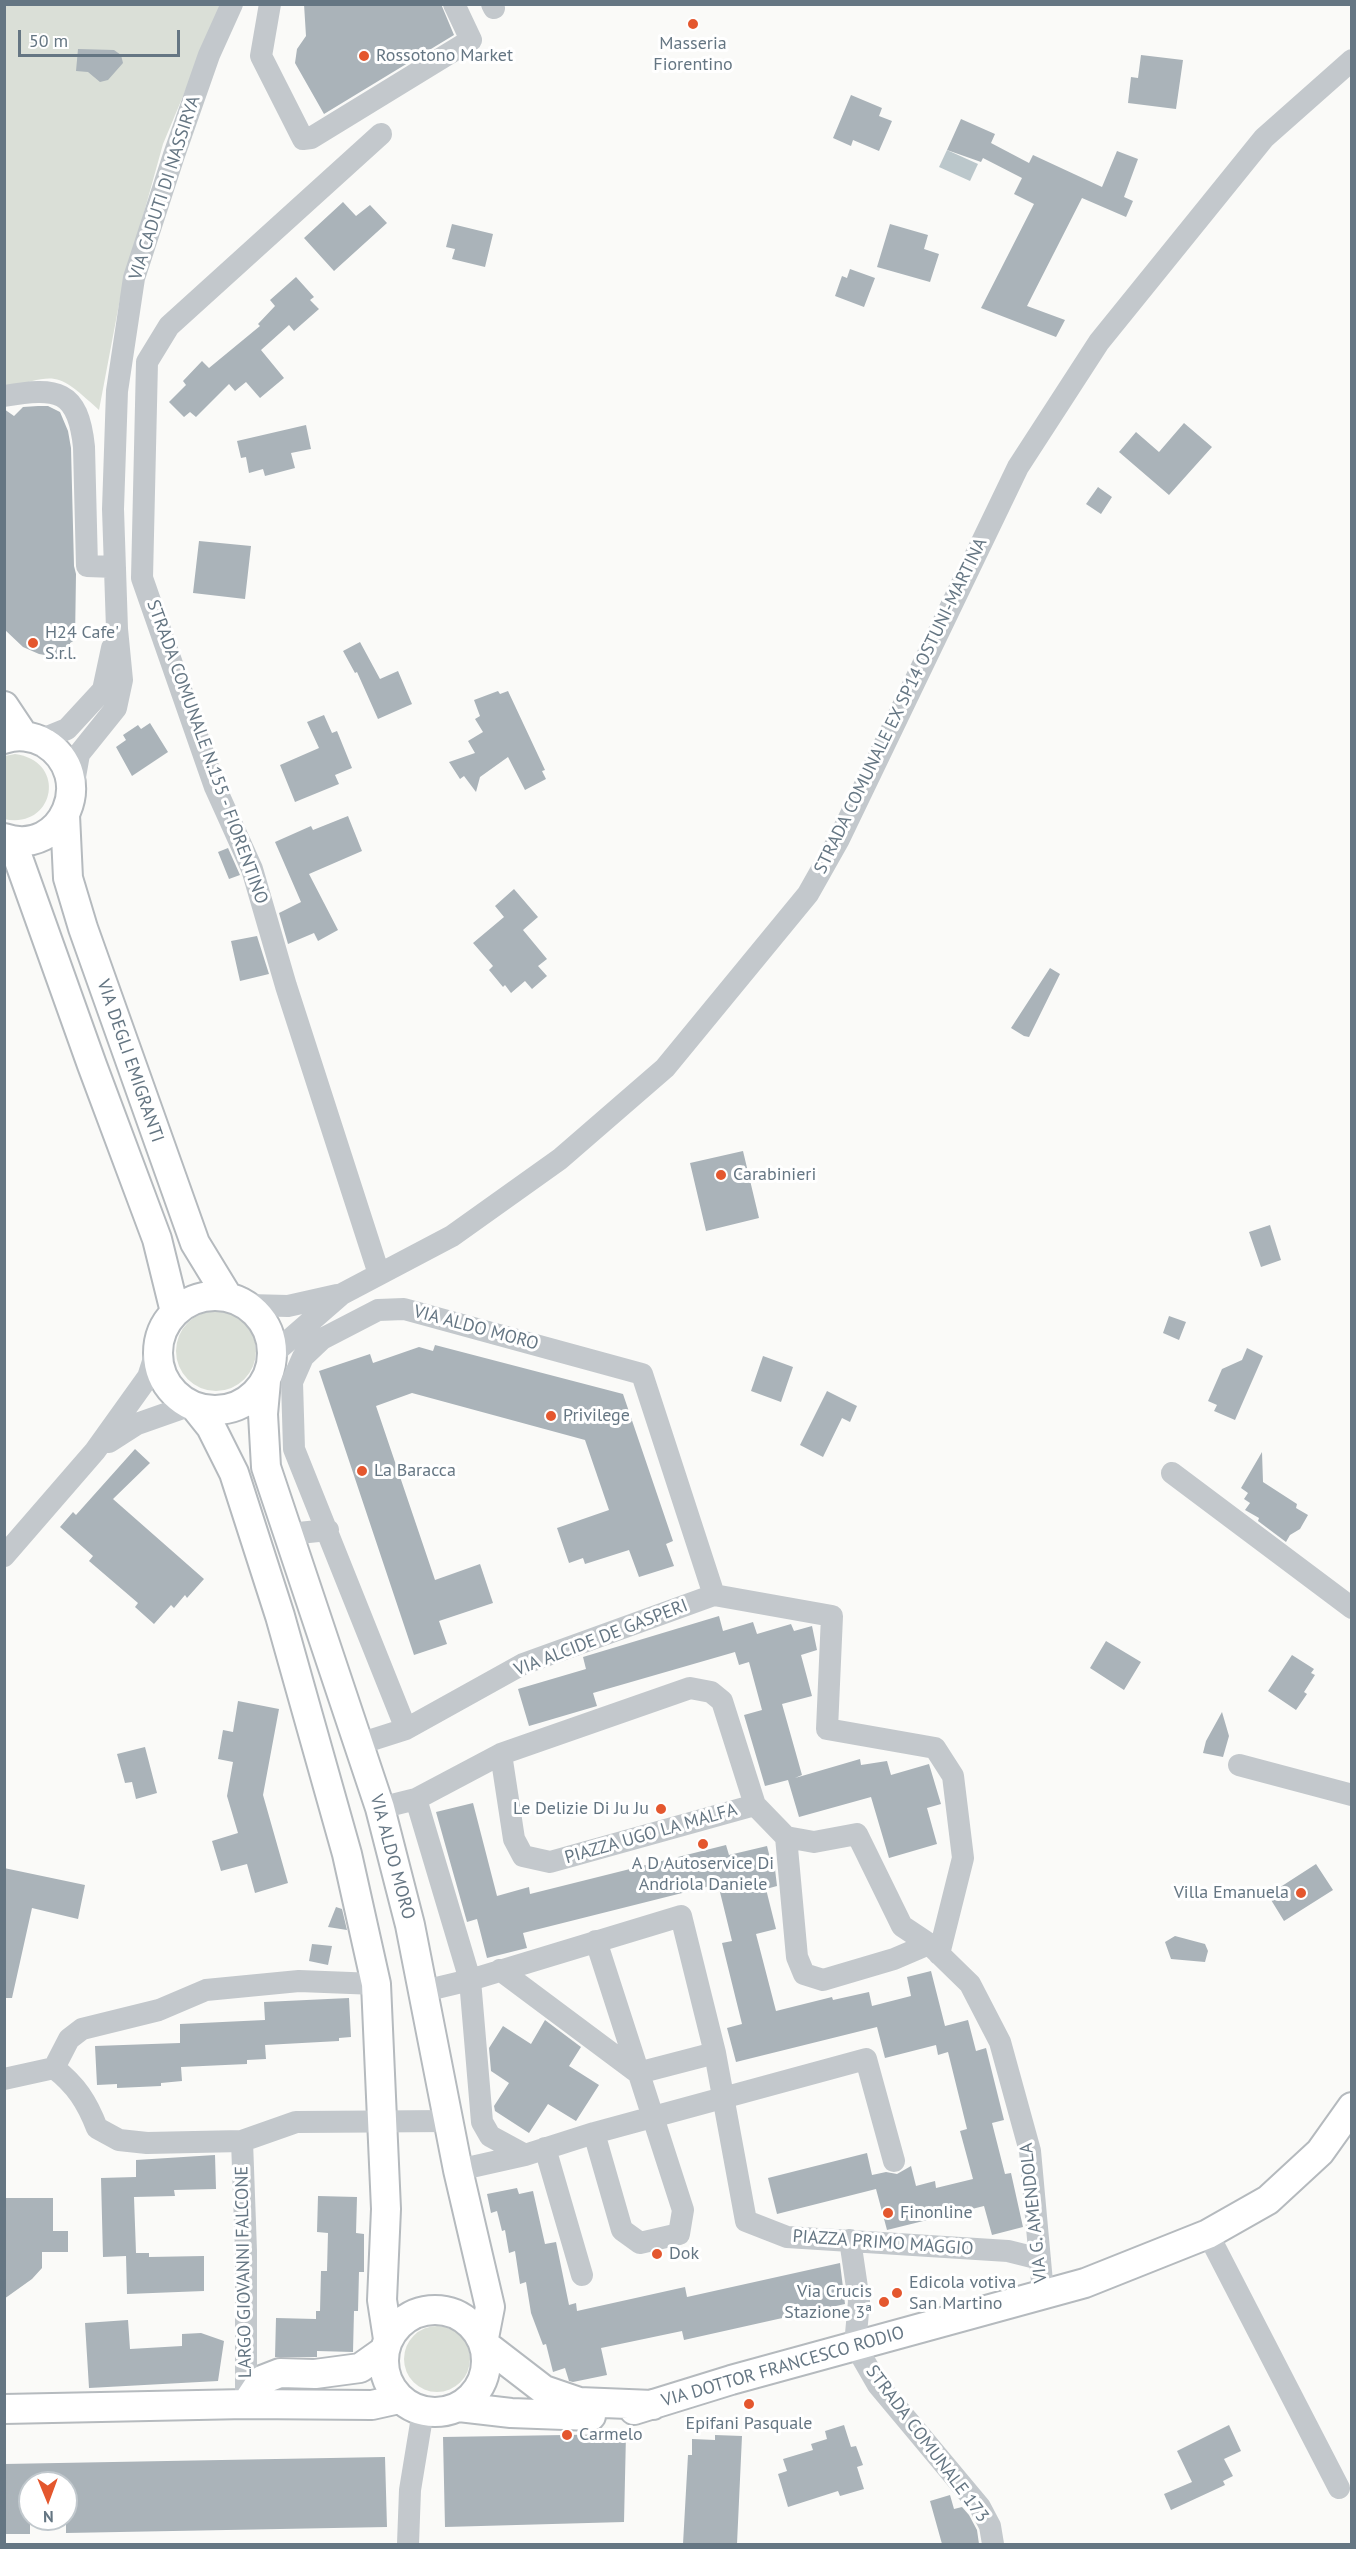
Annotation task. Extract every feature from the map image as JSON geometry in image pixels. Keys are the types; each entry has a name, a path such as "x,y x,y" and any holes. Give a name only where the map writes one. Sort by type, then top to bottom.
{"main road":[{"name":"VIA DEGLI EMIGRANTI","path":"4,706 23,738 56,749 66,764 72,780 68,807 68,878 84,928 196,1246 238,1301"},
{"name":"VIA DEGLI EMIGRANTI","path":"68,807 56,827 43,836 28,840 8,839 157,1239 175,1312"},
{"path":"193,1406 211,1410 227,1409 243,1404 256,1394 266,1381 273,1354 270,1335 261,1318 238,1301 209,1296 190,1301 175,1312 166,1322 157,1349 159,1366 165,1382 176,1396 193,1406 212,1427 234,1473 277,1605 347,1854 376,1984 386,2210 382,2300 386,2345 383,2368 389,2385 411,2405"},
{"name":"VIA ALDO MORO","path":"266,1381 263,1414 266,1467 380,1808 424,1991 458,2170 490,2307 483,2343"},
{"name":"VIA DOTTOR FRANCESCO RODIO","path":"4,2409 246,2404 411,2405 436,2413 459,2407 511,2413 614,2416 731,2380 1085,2283 1208,2234 1268,2200 1320,2152 1352,2107"},
{"name":"VIA DOTTOR FRANCESCO RODIO","path":"246,2404 262,2379 280,2373 315,2374 360,2368 386,2345 397,2325 411,2314 428,2310 445,2310 461,2316 475,2328 483,2343 544,2390 579,2402 652,2405"},
{"path":"459,2407 471,2398 486,2372 487,2357 483,2343"}],"street":[{"name":"VIA CADUTI DI NASSIRYA","path":"68,807 79,754 116,708 122,680 117,629 113,509 117,391 134,278 189,110 209,55 232,4"},
{"path":"270,4 261,56 303,139 311,138 471,40 454,4"},
{"name":"STRADA COMUNALE EX SP14 OSTUNI-MARTINA","path":"273,1354 342,1294 452,1236 560,1159 665,1068 808,894 839,839 1018,466 1099,342 1264,138 1352,60"},
{"name":"STRADA COMUNALE N.155 - FIORENTINO","path":"379,1274 286,986 252,869 215,787 142,578 147,362 169,326 381,134"},
{"path":"4,396 33,391 62,395 75,408 82,428 84,447 87,566 115,567"},
{"name":"VIA CADUTI DI NASSIRYA","path":"23,738 67,729 103,690 117,629"},
{"name":"STRADA COMUNALE EX SP14 OSTUNI-MARTINA","path":"238,1301 288,1306 342,1294"},
{"name":"VIA ALDO MORO","path":"406,1729 294,1449 292,1382 303,1357 321,1339 378,1310 404,1309 642,1374 714,1596"},
{"path":"8,1547 95,1451 148,1377 157,1349"},
{"path":"95,1451 137,1424 193,1406"},
{"path":"1172,1473 1352,1608"},
{"path":"289,1534 328,1530"},
{"path":"714,1596 832,1616 827,1729 935,1748 953,1776 963,1858 934,1949 823,1980 804,1974 797,1957 786,1837 755,1805"},
{"name":"VIA ALCIDE DE GASPERI","path":"359,1744 406,1729 523,1664 714,1596"},
{"name":"PIAZZA UGO LA MALFA","path":"380,1808 416,1799 501,1755 690,1688 711,1692 722,1701 755,1805 550,1862 524,1856 514,1839 501,1755"},
{"path":"1239,1765 1352,1795"},
{"path":"416,1799 470,1980 482,2122 490,2136 535,2152 582,2275"},
{"name":"VIA G. AMENDOLA","path":"786,1837 814,1842 857,1834 902,1926 934,1949 970,1984 1000,2042 1030,2151 1043,2294"},
{"name":"PIAZZA PRIMO MAGGIO","path":"424,1991 470,1980 681,1916 715,2054 746,2221 787,2237 1008,2251 1040,2259"},
{"path":"594,2133 622,2230 640,2243 679,2234 683,2210 596,1941"},
{"path":"500,1970 638,2073"},
{"path":"4,2079 54,2067 69,2038 82,2029 159,2010 206,1990 299,1981 376,1984"},
{"path":"638,2073 715,2054"},
{"path":"458,2170 535,2152 594,2133 866,2059 894,2161"},
{"path":"54,2067 72,2082 87,2102 97,2128 119,2140 147,2143 242,2141 296,2122 449,2121"},
{"name":"LARGO GIOVANNI FALCONE","path":"242,2141 246,2251 246,2404"},
{"path":"1208,2234 1339,2488"},
{"path":"850,2240 859,2301 855,2345"},
{"name":"STRADA COMUNALE 173","path":"855,2345 878,2385 980,2507 990,2526 993,2544"},
{"path":"408,2544 411,2405"}],"shaded area":[{"path":"5,5 221,5 163,144 120,299 99,410 74,388 56,379 36,380 5,389"},
{"path":"947,150 978,164 970,181 939,167"},
{"path":"15,754 32,759 43,769 48,781 48,793 44,805 35,814 21,820 4,819 5,756"},
{"path":"216,1311 231,1314 244,1323 253,1336 256,1351 253,1366 244,1379 231,1388 216,1391 201,1388 188,1379 179,1366 176,1351 179,1336 188,1323 201,1314"},
{"path":"437,2326 450,2329 460,2336 467,2346 470,2359 467,2372 460,2382 450,2389 437,2392 424,2389 414,2382 407,2372 404,2359 407,2346 414,2336 424,2329"}],"building":[{"name":"Rossotono Market","path":"304,4 441,4 454,35 324,114 295,63 297,49 306,36"},
{"path":"78,49 114,50 121,55 123,63 108,80 100,82 88,72 76,71"},
{"path":"1141,55 1183,60 1176,109 1128,103 1131,77 1138,78"},
{"path":"851,95 882,108 879,116 892,121 879,151 853,140 851,146 833,138"},
{"path":"961,119 995,134 991,143 1029,163 1033,155 1102,187 1117,151 1138,159 1124,197 1133,201 1126,217 1082,198 1027,306 1065,320 1056,337 981,308 1034,204 1014,194 1022,178 983,158 981,162 947,150"},
{"path":"343,202 356,216 370,205 387,223 334,271 304,238"},
{"path":"452,224 493,234 485,267 452,259 455,249 446,247"},
{"path":"890,224 928,235 924,249 939,254 930,282 877,267"},
{"path":"850,269 875,278 864,307 835,296 842,276 847,278"},
{"path":"296,277 314,297 310,300 319,309 294,331 289,325 261,350 284,378 260,398 246,382 235,391 229,384 196,417 190,412 184,417 169,402 186,385 183,381 202,361 209,368 260,326 258,324 275,306 270,300"},
{"path":"48,406 60,412 68,431 71,448 76,574 75,640 70,643 70,655 56,657 39,654 23,647 4,629 4,409 14,416 23,407"},
{"path":"1184,423 1212,447 1169,495 1119,452 1136,432 1159,452"},
{"path":"306,425 311,449 291,453 295,468 265,476 263,469 249,473 246,457 241,458 237,441"},
{"path":"1098,487 1112,497 1101,514 1086,504"},
{"path":"199,541 251,546 245,599 193,593"},
{"path":"360,642 380,679 398,671 412,704 378,719 357,672 355,673 343,651"},
{"path":"498,691 500,694 508,691 545,770 542,771 546,779 525,790 508,757 480,777 476,792 464,776 460,779 449,762 475,753 468,741 483,732 475,719 480,716 474,700"},
{"path":"324,715 332,733 337,731 352,768 335,775 339,784 295,802 280,765 319,748 307,722"},
{"path":"150,723 168,752 132,776 116,747 126,740 123,735 138,725 141,729"},
{"path":"348,816 362,851 309,874 338,930 318,941 314,933 288,944 279,913 301,902 275,842 311,826 313,830"},
{"path":"228,848 240,875 229,879 218,852"},
{"path":"514,889 538,917 523,930 547,959 538,966 547,976 532,989 525,981 511,993 489,970 493,966 473,943 504,917 495,906"},
{"path":"257,936 269,974 240,981 231,941"},
{"path":"1050,968 1060,974 1029,1037 1024,1036 1011,1028"},
{"path":"743,1151 759,1218 706,1231 690,1163"},
{"path":"1270,1225 1281,1260 1261,1267 1249,1232"},
{"path":"1169,1316 1186,1322 1179,1340 1163,1333"},
{"path":"435,1345 623,1394 673,1541 666,1544 674,1566 639,1577 629,1550 585,1564 583,1558 569,1563 557,1528 609,1510 585,1440 412,1393 376,1406 435,1580 480,1564 493,1603 439,1621 447,1644 414,1655 319,1371 370,1354 373,1363 419,1347 433,1351"},
{"path":"1247,1348 1263,1356 1235,1420 1214,1411 1217,1405 1208,1401 1222,1369 1242,1360"},
{"path":"763,1356 793,1367 781,1402 751,1391"},
{"path":"827,1391 857,1406 850,1422 842,1418 823,1457 800,1445"},
{"path":"135,1449 150,1463 113,1499 204,1579 187,1598 185,1595 174,1608 171,1605 154,1624 135,1607 138,1603 89,1561 93,1556 60,1527 73,1512 76,1515"},
{"path":"1262,1452 1263,1482 1297,1504 1296,1508 1308,1515 1300,1529 1290,1535 1286,1542 1258,1521 1259,1518 1245,1510 1250,1503 1244,1499 1248,1493 1241,1488"},
{"path":"719,1616 723,1631 753,1622 757,1634 791,1624 794,1631 812,1626 817,1650 801,1655 812,1696 782,1704 802,1775 795,1778 860,1759 861,1765 887,1761 891,1775 929,1764 941,1804 927,1808 937,1844 889,1858 871,1797 799,1817 788,1780 765,1786 744,1715 762,1710 749,1662 739,1665 735,1652 593,1693 597,1706 529,1726 518,1689 586,1669 583,1657"},
{"path":"1106,1641 1141,1662 1124,1690 1090,1668"},
{"path":"1292,1655 1314,1669 1311,1673 1315,1675 1304,1692 1307,1694 1296,1710 1268,1691"},
{"path":"238,1701 279,1709 263,1795 288,1883 255,1893 247,1864 221,1871 212,1841 238,1833 227,1796 233,1762 218,1759 223,1730 233,1732"},
{"path":"1222,1712 1229,1736 1223,1757 1203,1753 1206,1741"},
{"path":"145,1747 157,1793 136,1799 132,1782 125,1783 117,1754"},
{"path":"473,1803 497,1896 529,1887 530,1894 726,1845 729,1855 767,1846 773,1870 775,1869 777,1886 766,1889 776,1929 756,1934 776,2011 832,1997 833,2000 869,1992 872,2006 911,1996 907,1977 931,1971 945,2026 968,2020 976,2051 986,2048 1004,2120 992,2123 1005,2174 1011,2173 1023,2227 992,2235 984,2206 887,2230 876,2189 777,2214 768,2178 867,2153 872,2175 886,2172 897,2174 911,2166 916,2186 935,2181 936,2188 973,2179 960,2131 967,2129 948,2052 938,2055 936,2045 885,2058 877,2027 736,2062 727,2028 742,2024 722,1943 732,1941 718,1884 523,1933 527,1948 487,1958 477,1919 467,1922 436,1812"},
{"name":"Villa Emanuela","path":"1316,1864 1333,1890 1284,1921 1268,1895"},
{"path":"4,1868 85,1885 78,1919 32,1908 12,1998 4,1998"},
{"path":"336,1907 342,1909 347,1930 328,1927"},
{"path":"1175,1936 1205,1944 1208,1951 1205,1962 1171,1959 1165,1942"},
{"path":"312,1944 332,1946 328,1965 309,1961"},
{"path":"349,1998 351,2037 339,2038 339,2041 265,2045 266,2059 247,2060 247,2064 181,2067 182,2081 161,2083 161,2086 117,2088 117,2084 97,2085 95,2046 180,2043 180,2024 265,2020 264,2002"},
{"path":"545,2020 581,2047 569,2066 599,2085 576,2121 548,2104 529,2133 495,2111 494,2106 509,2083 491,2071 489,2048 503,2026 531,2044"},
{"path":"215,2155 216,2189 174,2190 175,2196 134,2197 136,2253 149,2253 149,2257 204,2256 204,2291 127,2294 126,2256 103,2257 101,2178 136,2177 136,2160"},
{"path":"517,2188 519,2194 533,2191 545,2244 556,2242 569,2305 576,2303 577,2311 685,2287 687,2297 840,2263 845,2304 684,2340 682,2331 601,2348 607,2375 569,2381 565,2368 553,2372 546,2344 543,2345 531,2313 526,2282 520,2284 515,2251 509,2253 505,2230 502,2231 497,2211 491,2213 487,2194"},
{"path":"318,2196 357,2197 356,2233 364,2234 364,2272 359,2272 358,2311 354,2311 353,2352 317,2351 317,2357 275,2357 276,2318 316,2319 316,2311 320,2311 321,2271 327,2271 328,2233 317,2232"},
{"path":"4,2198 53,2198 53,2231 68,2231 68,2252 42,2252 42,2268 32,2279 4,2299"},
{"path":"128,2320 130,2349 182,2346 182,2334 201,2333 224,2341 218,2381 89,2388 85,2323"},
{"path":"844,2425 851,2447 856,2446 863,2465 857,2467 864,2489 840,2496 838,2491 788,2507 778,2474 787,2471 783,2459 813,2450 811,2444 827,2439 825,2431"},
{"path":"1229,2425 1241,2451 1224,2459 1233,2476 1223,2481 1225,2485 1171,2510 1164,2494 1192,2482 1177,2451"},
{"path":"626,2434 624,2522 445,2527 443,2437"},
{"path":"715,2435 742,2436 737,2544 683,2544 688,2455 692,2455 692,2439 715,2440"},
{"path":"385,2457 387,2527 66,2533 66,2531 78,2531 78,2471 18,2471 18,2531 30,2531 30,2534 4,2534 4,2464"},
{"path":"950,2495 954,2509 962,2507 969,2515 977,2530 979,2544 942,2544 930,2501"}],"place":[{"name":"Masseria Fiorentino","path":"693,24"},
{"name":"Rossotono Market","path":"364,56"},
{"name":"H24 Cafe' S.r.l.","path":"33,643"},
{"name":"Carabinieri","path":"721,1175"},
{"name":"Privilege","path":"551,1416"},
{"name":"La Baracca","path":"362,1471"},
{"name":"Le Delizie Di Ju Ju","path":"661,1809"},
{"name":"A D Autoservice Di Andriola Daniele","path":"703,1844"},
{"name":"Villa Emanuela","path":"1301,1893"},
{"name":"Finonline","path":"888,2213"},
{"name":"Dok","path":"657,2254"},
{"name":"Edicola votiva San Martino","path":"897,2293"},
{"name":"Via Crucis Stazione 3ª","path":"884,2302"},
{"name":"Epifani Pasquale","path":"749,2404"},
{"name":"Carmelo","path":"567,2435"}]}
